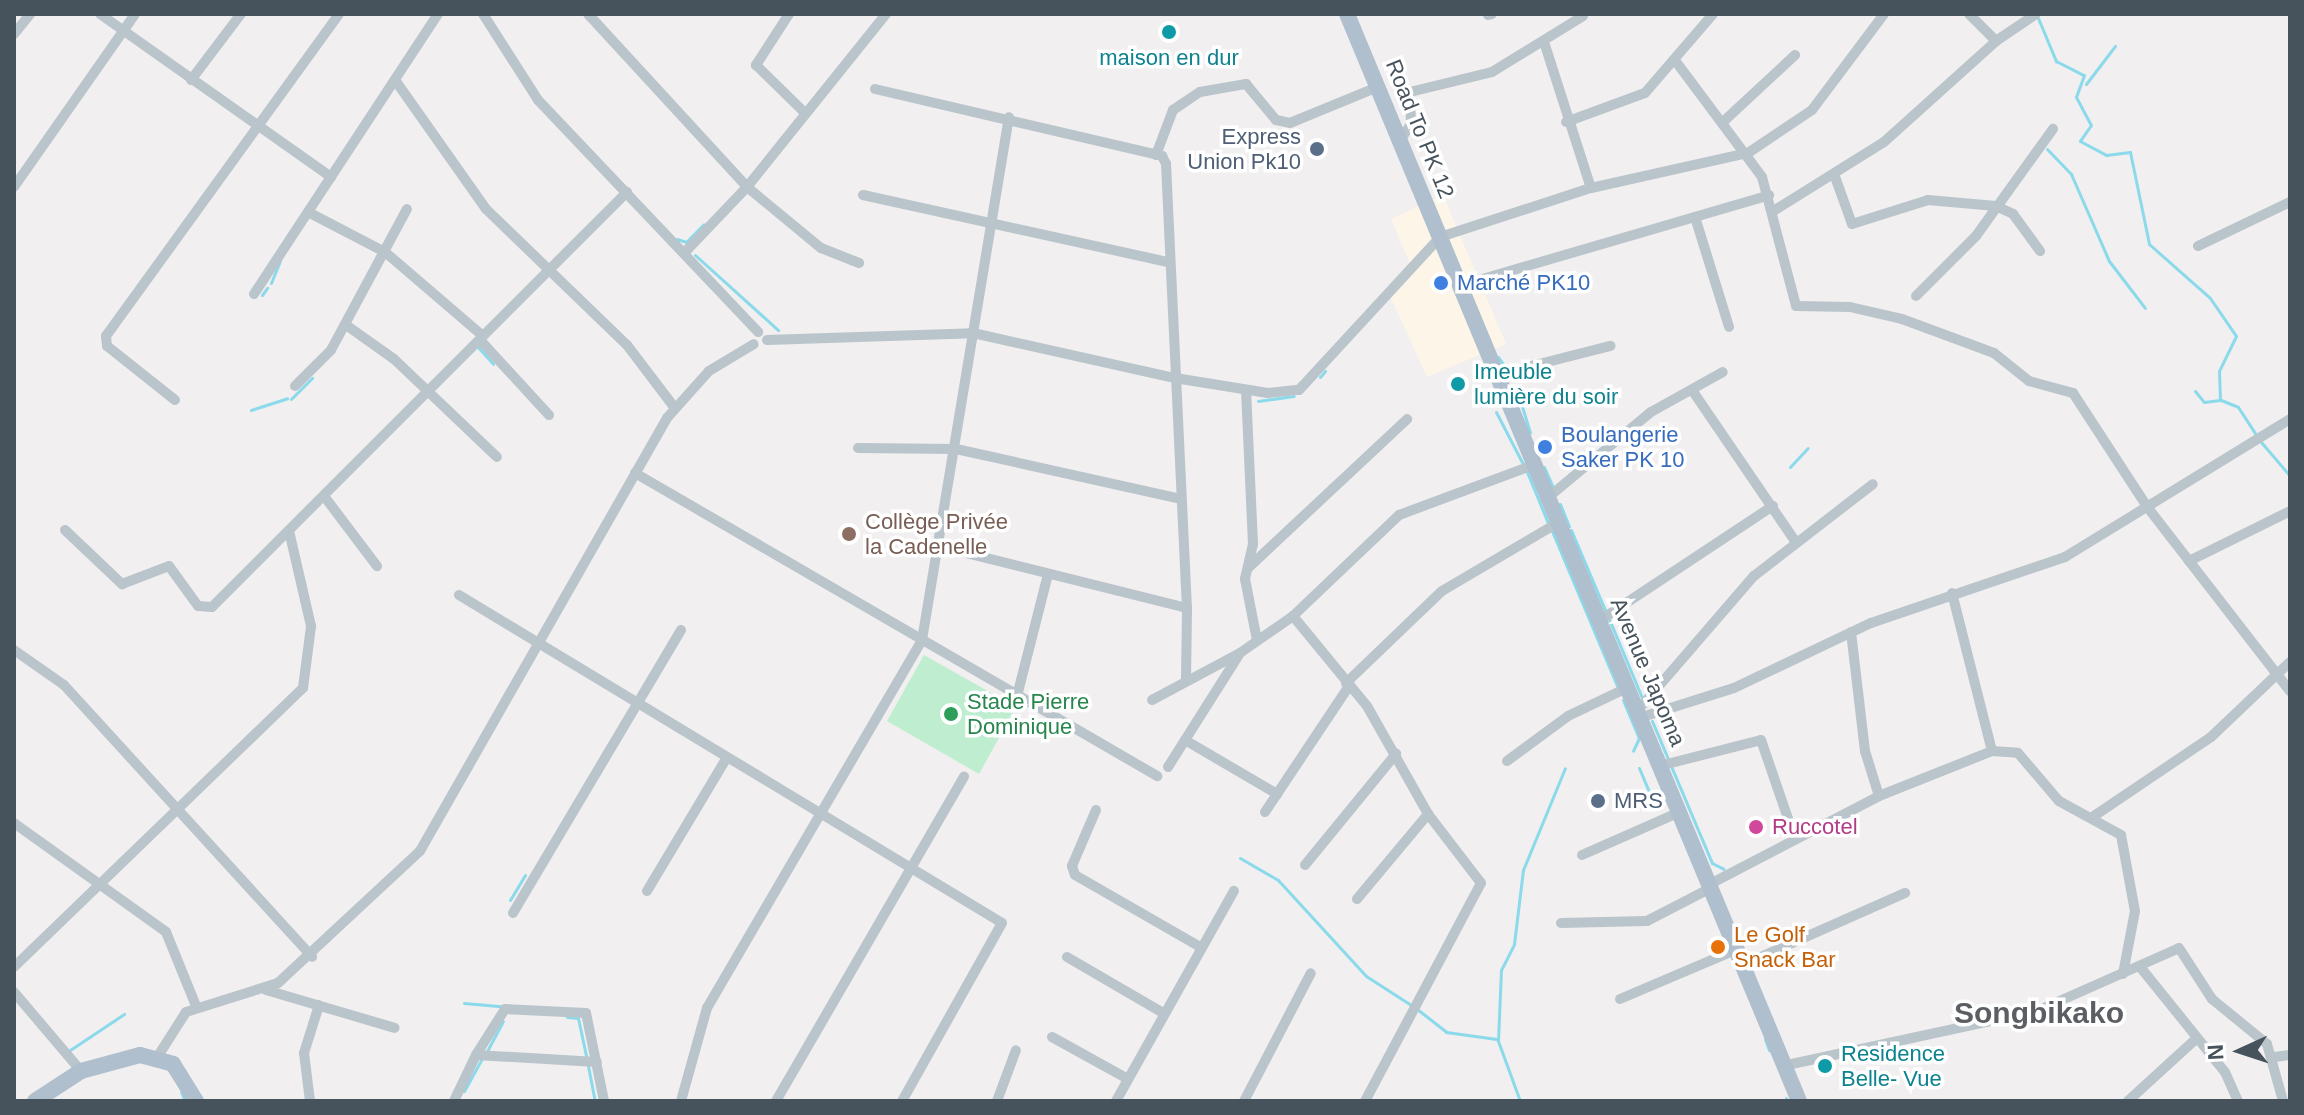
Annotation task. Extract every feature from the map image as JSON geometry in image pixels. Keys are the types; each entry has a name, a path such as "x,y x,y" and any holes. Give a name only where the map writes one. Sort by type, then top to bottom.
{"main road":[{"name":"Road To PK 12","path":"1347,14 1452,262"},
{"name":"Avenue Japoma","path":"1452,262 1744,956 1799,1101"},
{"path":"35,1101 81,1071 122,1057 158,1056 182,1074 196,1101"}],"street":[{"path":"14,34 30,14"},
{"path":"100,14 331,177"},
{"path":"14,187 135,14"},
{"path":"191,80 241,14"},
{"path":"175,400 107,346 106,336 339,14"},
{"path":"254,294 438,14"},
{"path":"483,14 527,86 627,192 687,250 762,336"},
{"path":"604,14 592,19 747,187 821,248 859,263"},
{"path":"789,14 756,65 805,113"},
{"path":"687,250 747,187 886,14"},
{"path":"1566,122 1630,102 1677,63 1713,14"},
{"path":"158,1056 196,1006 266,990 312,957 442,821 535,646 674,407 709,371 762,336 973,333 1175,378 1285,393 1311,384 1388,287 1440,237 1591,188 1748,153 1812,110 1884,14"},
{"path":"1969,14 1996,41"},
{"path":"1775,210 1884,142 1996,41 2036,14"},
{"path":"1401,139 1411,124 1410,92 1492,72 1545,45 1583,16"},
{"path":"1545,45 1566,122 1591,188"},
{"path":"1724,121 1795,55"},
{"path":"1677,63 1748,153 1769,195 1796,306 1850,307 1902,319 1994,353 2029,381 2068,390 2148,508 2290,691"},
{"path":"395,80 486,209 648,367 674,407"},
{"path":"1156,155 1173,110 1200,92 1246,84 1276,120 1290,123 1380,86"},
{"path":"875,89 1009,117 1156,155 1166,164 1167,262 1187,608 1186,681"},
{"path":"681,1101 702,1018 816,813 922,640 1009,117"},
{"path":"1916,296 1996,206 2053,129"},
{"path":"1834,174 1852,224 1928,200 1996,206 2013,214 2040,251"},
{"path":"65,530 125,586 173,568 203,608 289,531 627,192"},
{"path":"863,195 1167,262"},
{"path":"1462,285 1769,195"},
{"path":"2198,246 2290,202"},
{"path":"295,386 346,325 407,209"},
{"path":"308,212 385,252 482,338 549,415"},
{"path":"1695,217 1729,327"},
{"path":"346,325 394,359 425,395 497,457"},
{"path":"1500,374 1610,346"},
{"path":"1551,495 1651,412 1723,372"},
{"path":"1246,390 1253,544 1245,570 1257,640"},
{"path":"1692,390 1795,541"},
{"path":"1245,570 1407,419"},
{"path":"1640,713 1734,688 1851,632 1952,593 2065,557 2290,419"},
{"path":"858,448 956,449 1181,499"},
{"path":"1152,700 1240,653 1293,616 1399,515 1536,464"},
{"path":"635,473 1157,776"},
{"path":"1640,713 1754,576 1795,541 1873,484"},
{"path":"324,496 377,566"},
{"path":"1602,619 1773,506"},
{"path":"2189,561 2290,511"},
{"path":"1265,812 1347,685 1442,591 1562,520"},
{"path":"14,967 292,705 310,671 311,626 289,531"},
{"path":"939,546 1047,578 1187,608"},
{"path":"1017,696 1047,578"},
{"path":"1952,593 1992,751"},
{"path":"459,595 535,646 1002,923 902,1101"},
{"path":"1293,616 1396,754 1428,814 1480,887 1365,1101"},
{"path":"513,913 681,630"},
{"path":"1851,632 1865,751 1879,796"},
{"path":"14,650 64,685 180,808 312,957"},
{"path":"1168,767 1240,653"},
{"path":"2091,818 2201,745 2290,662"},
{"path":"1507,761 1559,721 1629,687"},
{"path":"1185,740 1277,794"},
{"path":"1663,765 1761,740 1795,839"},
{"path":"1561,923 1647,921 1879,796 1992,751 2018,753 2059,801 2121,835 2127,848 2135,911 2123,974"},
{"path":"1305,865 1396,754"},
{"path":"647,891 726,759"},
{"path":"776,1101 964,777"},
{"path":"1096,810 1072,871 1202,948"},
{"path":"1582,855 1682,811"},
{"path":"1357,899 1428,814"},
{"path":"14,823 98,888 166,932 196,1006"},
{"path":"1116,1101 1234,891"},
{"path":"1620,999 1744,956 1905,893"},
{"path":"1787,1065 2037,1011 2141,968 2179,948 2212,999 2254,1029 2275,1057 2283,1101"},
{"path":"1067,957 1165,1014"},
{"path":"2141,968 2197,1038 2238,1101"},
{"path":"1244,1101 1311,973"},
{"path":"266,990 395,1028"},
{"path":"14,992 81,1071"},
{"path":"310,1101 304,1053 319,1005"},
{"path":"454,1101 476,1055 510,1007 586,1013 604,1101"},
{"path":"1052,1037 1128,1079"},
{"path":"2128,1101 2197,1038"},
{"path":"997,1101 1016,1050"},
{"path":"476,1055 597,1062"},
{"path":"2275,1057 2290,1055"},
{"path":"2138,1091 2148,1101"}],"shaded area":[{"name":"Marché PK10","path":"1443,195 1506,344 1427,377 1389,294 1413,271 1391,219"}],"green space":[{"name":"Stade Pierre Dominique","path":"924,655 1016,707 979,774 887,721"}],"waterway":[{"path":"2038,18 2056,61 2084,75 2076,97 2091,125 2080,141 2106,155 2130,152 2149,244 2210,298 2236,336 2219,371 2220,400"},
{"path":"2086,84 2115,46"},
{"path":"2047,149 2071,174 2109,261 2145,308"},
{"path":"677,239 686,242 704,224"},
{"path":"695,255 778,330"},
{"path":"271,283 280,261"},
{"path":"262,295 267,288"},
{"path":"477,346 493,364"},
{"path":"1498,357 1506,368"},
{"path":"1320,377 1325,371"},
{"path":"291,399 312,378"},
{"path":"2195,391 2204,402 2220,400"},
{"path":"1258,401 1294,396"},
{"path":"251,410 287,398"},
{"path":"1520,400 1530,433"},
{"path":"2221,400 2238,407 2256,435"},
{"path":"1496,412 1523,464"},
{"path":"2261,442 2290,476"},
{"path":"1790,467 1808,448"},
{"path":"1544,467 1553,487"},
{"path":"1527,472 1548,523"},
{"path":"1560,504 1569,526"},
{"path":"1571,530 1605,610"},
{"path":"1552,531 1618,688"},
{"path":"1609,619 1642,698"},
{"path":"1623,700 1639,738 1633,751"},
{"path":"1652,721 1712,863 1724,869"},
{"path":"1520,1101 1498,1041 1501,970 1514,944 1523,870 1565,768"},
{"path":"1639,768 1652,799"},
{"path":"1240,858 1278,880 1366,976 1411,1005"},
{"path":"510,900 525,875"},
{"path":"464,1003 501,1006"},
{"path":"1417,1009 1446,1032 1497,1039"},
{"path":"70,1050 124,1014"},
{"path":"567,1017 578,1018 586,1057"},
{"path":"486,1053 503,1021"},
{"path":"1765,1039 1769,1050"},
{"path":"464,1091 482,1059"},
{"path":"588,1066 595,1101"},
{"path":"181,1092 185,1101"}],"place":[{"name":"maison en dur","path":"1169,32"},
{"name":"Express Union Pk10","path":"1317,149"},
{"name":"Marché PK10","path":"1441,283"},
{"name":"Imeuble lumière du soir","path":"1458,384"},
{"name":"Boulangerie Saker PK 10","path":"1545,447"},
{"name":"Collège Privée la Cadenelle","path":"849,534"},
{"name":"Stade Pierre Dominique","path":"951,714"},
{"name":"MRS","path":"1598,801"},
{"name":"Ruccotel","path":"1756,827"},
{"name":"Le Golf Snack Bar","path":"1718,947"},
{"name":"Residence Belle- Vue","path":"1825,1066"}],"district":[{"name":"Songbikako","path":"2039,1013"}]}
